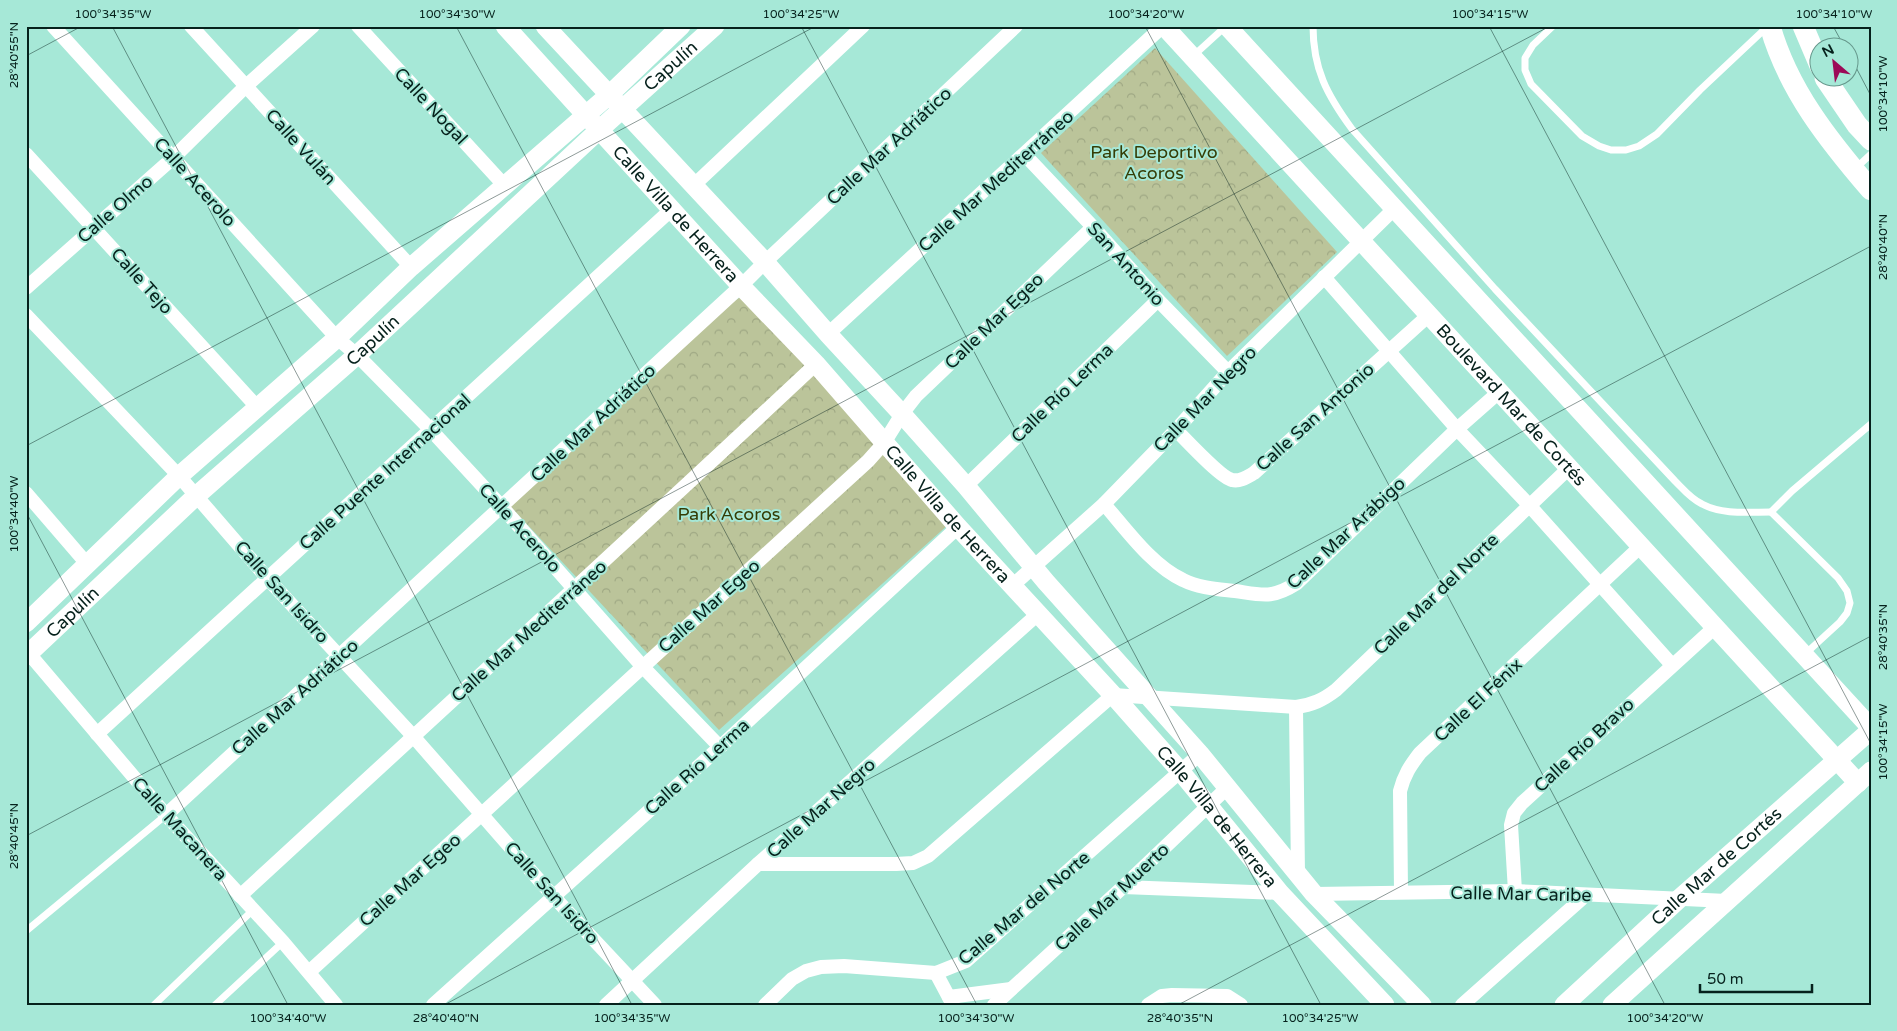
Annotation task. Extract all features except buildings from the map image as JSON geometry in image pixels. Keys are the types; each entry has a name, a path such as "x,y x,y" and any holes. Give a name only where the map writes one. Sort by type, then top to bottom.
{"main road":[{"path":"1769,26 1776,47 1796,89 1820,128 1871,190"},
{"path":"1803,26 1810,42"},
{"path":"1832,88 1857,125 1871,140"}],"street":[{"name":"Calle Acerolo","path":"53,26 337,338 357,355 431,430 502,507 643,667 720,747"},
{"name":"Calle Vulán","path":"191,26 411,268"},
{"name":"Calle Olmo","path":"26,288 173,158 246,86 313,26"},
{"name":"Calle Nogal","path":"358,26 504,185"},
{"name":"Calle Villa de Herrera","path":"505,26 741,286 816,364 958,527 1114,695 1181,772 1280,893 1385,1005"},
{"name":"Calle Villa de Herrera","path":"545,26 765,262 902,414 1033,566 1200,754 1314,894 1422,1005"},
{"name":"Capulín","path":"26,623 179,476 337,338 411,268 504,185 609,95 681,26"},
{"name":"Capulín","path":"27,653 196,496 357,355 715,26"},
{"path":"694,186 863,26"},
{"name":"Calle Mar Adriático","path":"166,815 741,286 1016,26"},
{"name":"Boulevard Mar de Cortés","path":"1163,26 1837,760 1864,777"},
{"name":"Calle Mar Mediterráneo","path":"828,334 1163,26"},
{"path":"1226,26 1871,729"},
{"name":"Calle Tejo","path":"26,154 257,407"},
{"name":"San Antonio","path":"1024,155 1093,227 1158,300 1228,372"},
{"name":"Calle Puente Internacional","path":"97,734 672,208"},
{"name":"Calle Mar Negro","path":"1012,586 1104,504 1176,430 1228,372 1394,209"},
{"name":"Calle Mar Egeo","path":"310,972 868,461 884,443 916,396 1093,227"},
{"path":"1324,277 1457,429 1529,504 1672,665"},
{"name":"Calle Río Lerma","path":"966,486 1158,300"},
{"name":"Calle San Isidro","path":"26,315 179,476 268,579 413,736 554,896 655,1005"},
{"name":"Calle San Antonio","path":"1176,430 1220,473 1231,480 1240,480 1254,473 1428,315"},
{"name":"Calle Mar Mediterráneo","path":"240,896 575,589 816,364"},
{"name":"Calle Mar Arábigo","path":"1104,504 1167,572 1184,581 1208,587 1261,595 1274,595 1296,583 1457,429 1499,392"},
{"name":"Calle Mar del Norte","path":"1114,695 1296,708 1322,700 1336,690 1529,504 1569,468"},
{"path":"26,494 88,565"},
{"name":"Calle Río Lerma","path":"433,1005 720,747 958,527"},
{"name":"Calle El Fénix","path":"1401,892 1400,791 1409,767 1420,753 1641,546"},
{"name":"Calle Mar Negro","path":"606,1005 758,864 1038,614"},
{"name":"Calle Río Bravo","path":"1515,891 1511,825 1514,813 1715,627"},
{"name":"Calle Macanera","path":"27,653 166,815 310,972 336,1005"},
{"path":"758,864 896,864 913,863 928,856 1114,695"},
{"path":"1296,708 1298,875"},
{"name":"Calle Mar de Cortés","path":"1564,1005 1679,899 1871,729"},
{"name":"Calle Mar del Norte","path":"765,1005 792,979 806,971 821,967 844,966 936,973 966,962 1200,754"},
{"name":"Calle Mar de Cortés","path":"1612,1005 1864,777"},
{"name":"Calle Mar Muerto","path":"994,1005 1123,887 1228,787"},
{"path":"1123,887 1280,893"},
{"name":"Calle Mar Caribe","path":"1314,894 1515,891 1727,901"},
{"path":"1462,1005 1586,895"},
{"path":"936,973 951,1001 1011,989"},
{"path":"1148,1005 1162,996 1172,995 1227,996 1241,1005"}],"lane":[{"path":"1192,57 1226,26"},
{"path":"1313,26 1316,64 1324,85 1338,110 1352,128 1495,289 1688,495 1701,504 1732,512 1771,512 1838,578 1847,591 1850,603 1847,614 1803,655"},
{"path":"1553,26 1533,45 1525,58 1525,70 1530,84 1582,136 1605,148 1626,150 1639,146 1657,134 1700,90 1769,26"},
{"path":"1854,170 1871,154"},
{"path":"1771,512 1792,491 1871,424"},
{"path":"26,932 166,815"},
{"path":"154,1005 253,910"},
{"path":"215,1005 283,942"}],"green space":[{"name":"Park Deportivo Acoros","path":"1155,48 1337,252 1227,356 1041,153"},
{"name":"Park Acoros","path":"742,296 949,524 719,730 509,505 731,303"}]}
